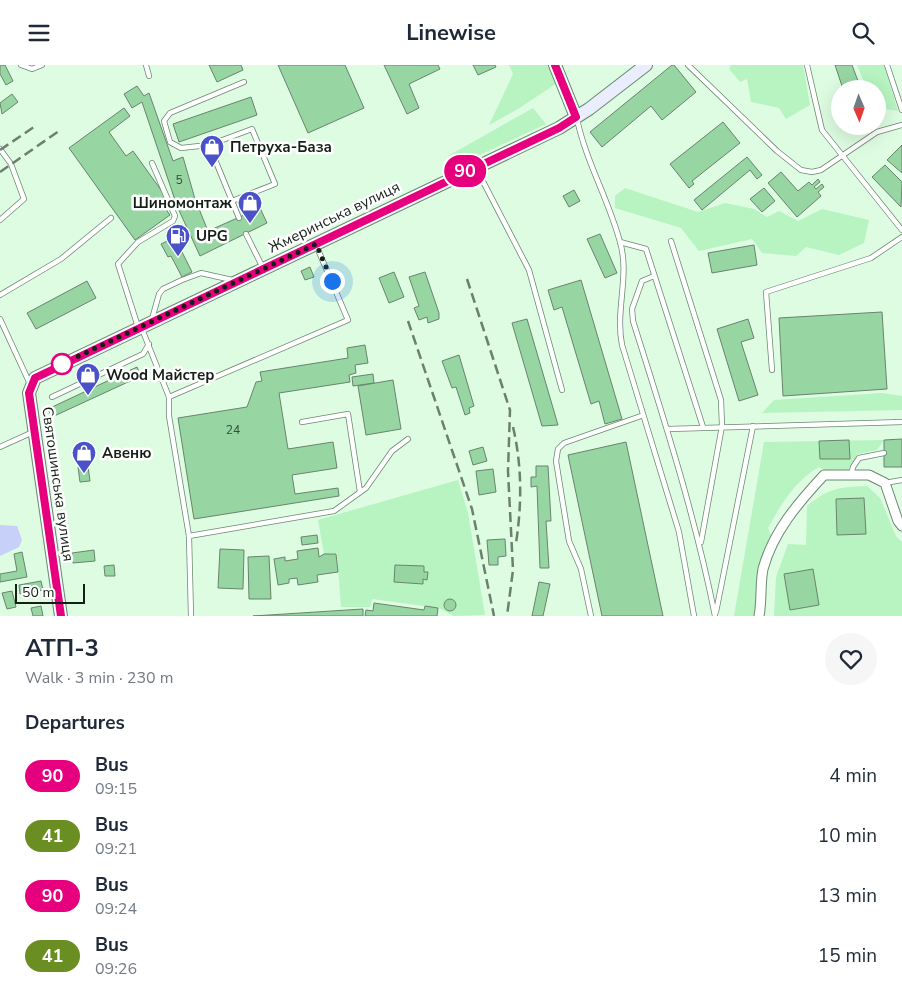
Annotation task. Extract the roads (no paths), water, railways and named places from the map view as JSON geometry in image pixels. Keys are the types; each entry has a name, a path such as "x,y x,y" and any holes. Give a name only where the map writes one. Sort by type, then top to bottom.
{"main road":[{"path":"555,65 576,117"},
{"name":"Жмеринська вулиця","path":"31,385 35,378 42,373 238,282 559,128 608,96 646,65"},
{"name":"Святошинська вулиця","path":"31,385 29,393 61,616"}],"street":[{"path":"759,616 763,571 778,534 791,513 824,475 869,475 885,483 898,521 902,525"}],"lane":[{"path":"21,65 32,69 42,65"},
{"path":"146,65 148,76"},
{"path":"688,65 777,151 801,170 812,172 821,170 877,132 902,125"},
{"path":"807,65 822,129 902,230"},
{"path":"887,65 902,110"},
{"path":"232,201 275,184 252,129 209,145 181,148 170,142 164,121 170,113 244,82"},
{"path":"576,117 585,152 620,242 624,264 619,329 641,416 679,532 694,616"},
{"path":"209,145 239,218"},
{"path":"0,149 11,164 24,199 0,219"},
{"path":"152,163 175,216 173,221 138,242 118,264 144,325 149,344 170,397 169,417 189,536 191,616"},
{"path":"476,167 529,270 562,390"},
{"path":"0,295 61,259 111,218"},
{"path":"246,233 263,269"},
{"path":"772,370 766,292 871,258 902,237"},
{"path":"671,241 721,400 722,426 700,543"},
{"path":"620,242 646,249 703,427"},
{"path":"170,397 348,320 316,244"},
{"path":"144,325 163,289 182,280 201,273 238,282"},
{"path":"654,276 642,281 632,309 633,321 668,429 700,543 715,616"},
{"path":"0,319 31,385"},
{"path":"52,397 143,354 149,344"},
{"path":"302,422 348,414 360,492"},
{"path":"591,616 581,569 569,541 556,461 558,449 564,443 641,416"},
{"path":"668,429 902,422"},
{"path":"715,616 753,426"},
{"path":"0,447 34,431"},
{"path":"189,536 334,511 366,488 392,451 408,439"},
{"path":"852,475 853,467 859,458 884,453"},
{"path":"885,483 902,480"}],"water":[{"path":"0,525 17,526 22,540 19,547 0,556"}],"railway":[{"path":"0,150 34,127"},
{"path":"0,172 59,131"},
{"path":"467,279 510,410 508,471 513,570 507,616"},
{"path":"408,321 472,509 494,616"},
{"path":"513,427 520,485 516,543"}],"place":[{"name":"Петруха-База","path":"212,168"},
{"name":"Шиномонтаж","path":"250,224"},
{"name":"UPG","path":"178,257"},
{"name":"Wood Майстер","path":"88,396"},
{"name":"Авеню","path":"84,474"}]}
